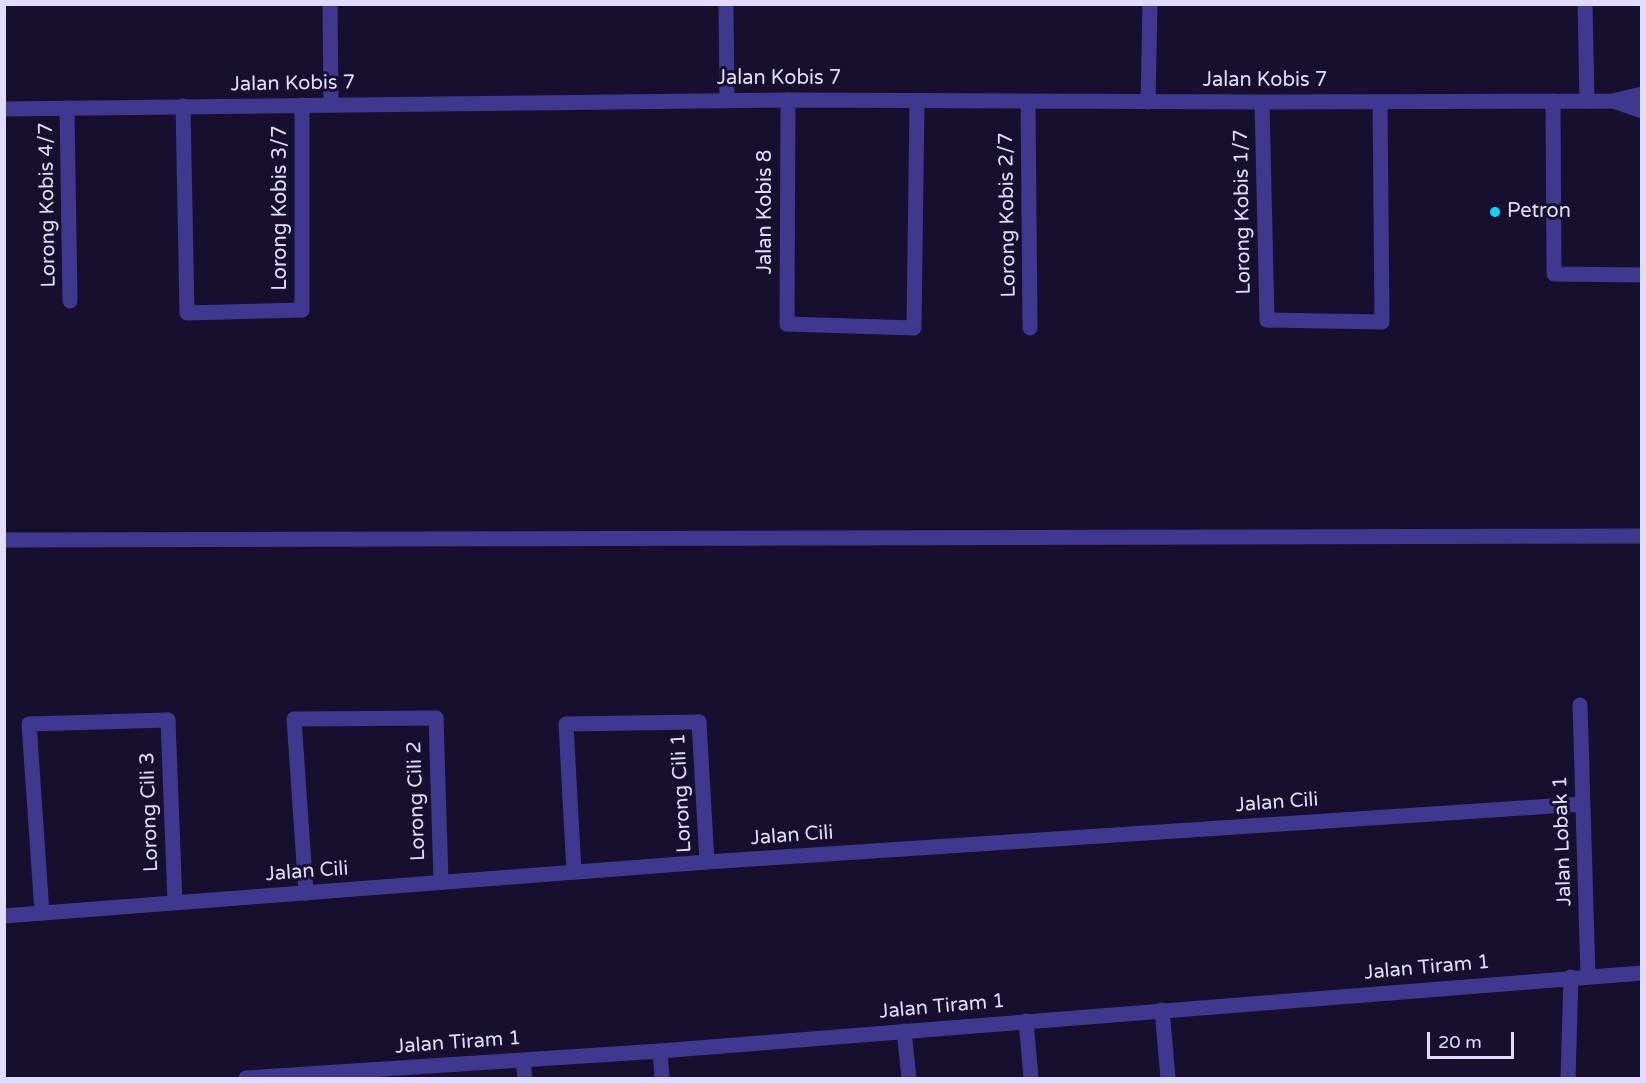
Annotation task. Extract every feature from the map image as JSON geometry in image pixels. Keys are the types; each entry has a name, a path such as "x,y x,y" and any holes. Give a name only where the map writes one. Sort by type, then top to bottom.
{"street":[{"path":"330,4 332,105"},
{"path":"726,4 727,100"},
{"path":"1148,102 1150,4"},
{"path":"1585,4 1587,101 1612,101 1641,94"},
{"name":"Jalan Kobis 7","path":"4,108 727,100 1587,101"},
{"name":"Jalan Kobis 8","path":"788,100 787,324 914,328 917,101"},
{"name":"Lorong Kobis 2/7","path":"1028,101 1030,328"},
{"path":"1553,101 1554,274 1641,275"},
{"path":"1612,101 1641,111"},
{"name":"Lorong Kobis 1/7","path":"1262,102 1267,320 1382,322 1380,102"},
{"name":"Lorong Kobis 3/7","path":"183,106 186,313 302,310 302,105"},
{"name":"Lorong Kobis 4/7","path":"67,108 70,301"},
{"path":"4,540 1641,536"},
{"name":"Jalan Lobak 1","path":"1580,705 1588,976"},
{"name":"Lorong Cili 2","path":"306,893 294,719 436,718 441,882"},
{"name":"Lorong Cili 3","path":"42,913 29,724 168,720 175,903"},
{"name":"Lorong Cili 1","path":"574,872 566,724 699,722 707,862"},
{"name":"Jalan Cili","path":"4,916 707,862 1583,804"},
{"name":"Jalan Tiram 1","path":"246,1078 402,1073 523,1060 1641,973"},
{"path":"1569,1078 1571,977"},
{"path":"1162,1010 1168,1078"},
{"path":"1026,1021 1031,1078"},
{"path":"904,1031 909,1078"},
{"path":"660,1051 662,1078"},
{"path":"523,1060 525,1078"}],"place":[{"name":"Petron","path":"1495,212"}]}
